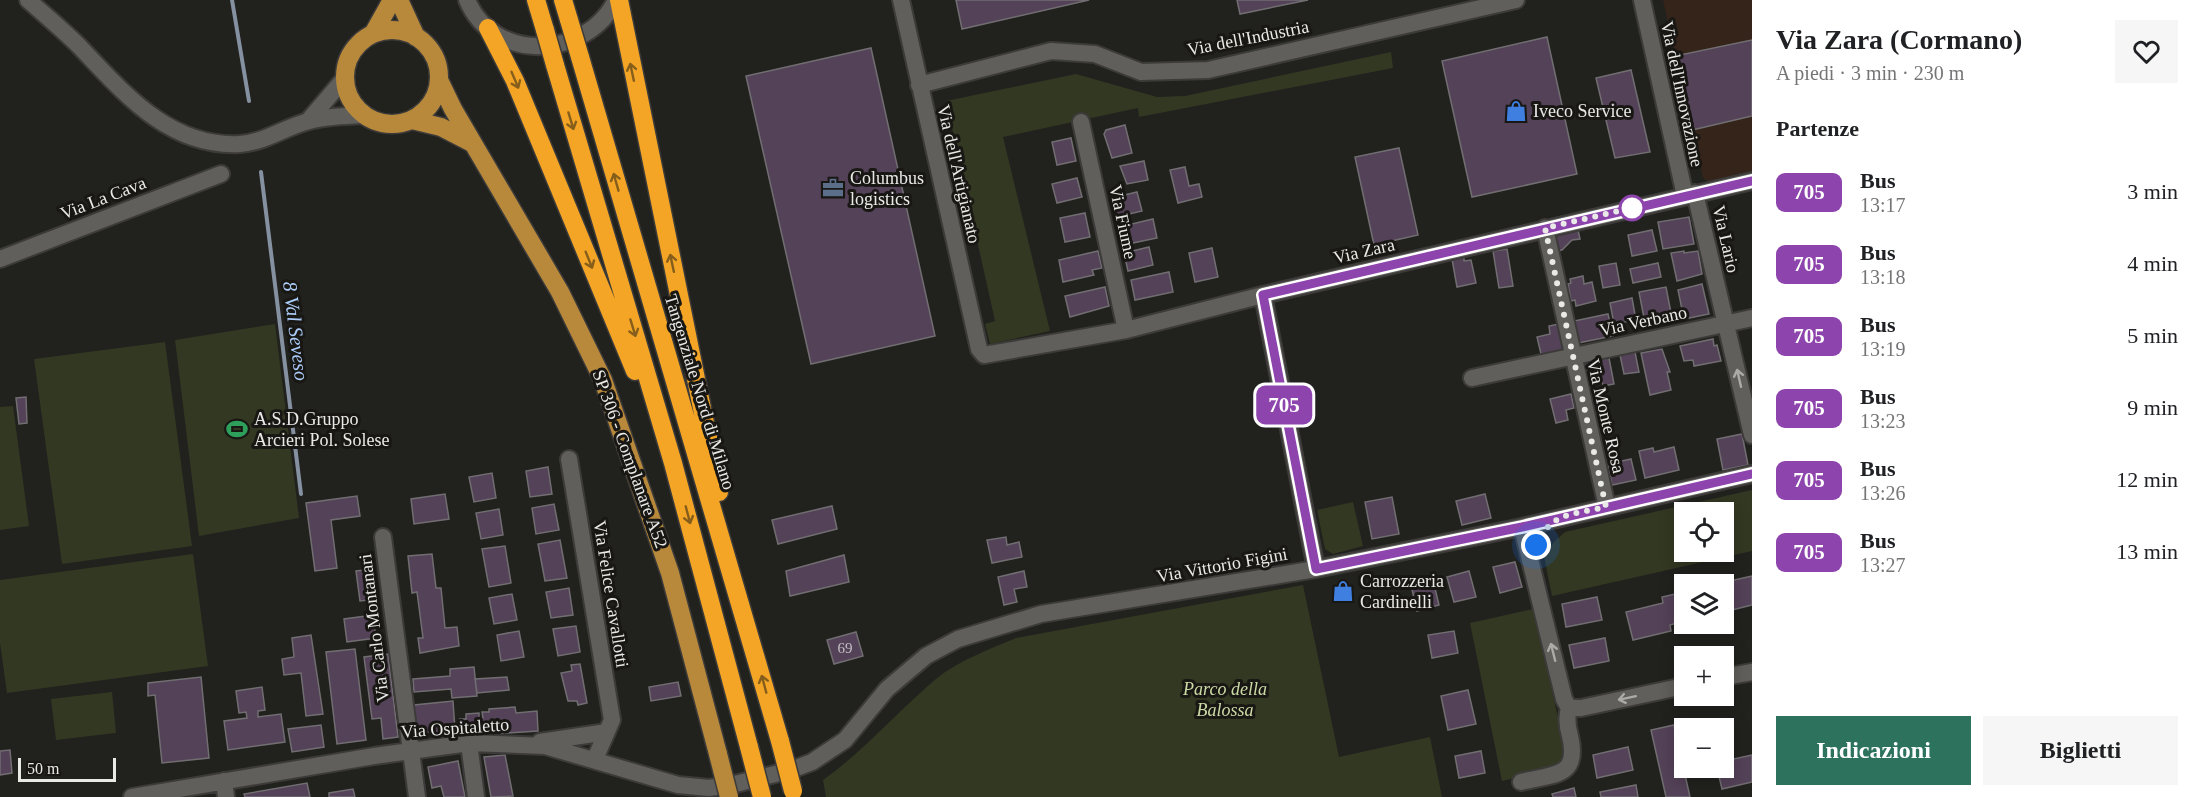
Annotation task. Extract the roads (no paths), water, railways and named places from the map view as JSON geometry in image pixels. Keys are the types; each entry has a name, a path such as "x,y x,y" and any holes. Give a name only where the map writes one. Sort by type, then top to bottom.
{"highway":[{"path":"536,0 673,463 762,797"},
{"name":"Tangenziale Nord di Milano","path":"563,0 743,608 794,794"},
{"path":"617,0 743,608"},
{"path":"488,28 515,81 673,463"}],"main road":[{"path":"392,0 374,34 352,52 344,79 348,96 363,115 387,124 412,120 448,129 474,144"},
{"path":"399,0 416,37 434,55 439,80 431,104 412,120"},
{"path":"374,34 391,30 416,37"},
{"name":"SP 306 - Complanare A52","path":"439,80 560,292 618,416 670,573 729,797"}],"street":[{"path":"28,0 78,44 133,102 173,129 219,143 241,144 264,140 308,121 363,115"},
{"path":"467,0 488,28 500,36 527,46 555,46 569,43 594,29 617,0"},
{"name":"Via dell'Artigianato","path":"902,0 978,349 984,355"},
{"name":"Via dell'Industria","path":"919,85 1051,51 1095,54 1141,72 1208,70 1516,0"},
{"name":"Via dell'Innovazione","path":"1642,0 1690,195"},
{"path":"308,121 344,79"},
{"name":"Via Fiume","path":"1082,122 1126,330"},
{"name":"Via La Cava","path":"0,259 220,174"},
{"name":"Via Zara","path":"984,355 1126,330 1263,295 1752,181"},
{"name":"Via Lario","path":"1690,195 1726,324 1752,435"},
{"name":"Via Monte Rosa","path":"1545,228 1606,507"},
{"path":"1263,295 1316,569"},
{"name":"Via Verbano","path":"1472,378 1752,318"},
{"name":"Via Felice Cavallotti","path":"569,459 612,720 595,759"},
{"name":"Via Vittorio Figini","path":"812,762 834,750 856,730 887,688 926,656 958,639 1041,614 1316,569 1522,527 1752,474"},
{"path":"1531,557 1545,526 1555,519"},
{"path":"1521,782 1561,772 1571,765 1573,750 1566,722 1569,708 1564,699 1522,527"},
{"name":"Via Carlo Montanari","path":"383,537 409,750 417,797"},
{"path":"1734,675 1752,672"},
{"path":"1569,708 1581,708 1674,688"},
{"path":"530,744 606,732"},
{"path":"469,743 476,797"},
{"name":"Via Ospitaletto","path":"132,797 225,789 409,750 469,743 530,744 595,759 664,782 709,788 773,775 812,762"}],"waterway":[{"name":"8 Val Seveso","path":"232,0 249,101"},
{"name":"8 Val Seveso","path":"261,172 301,494"}],"place":[{"name":"Iveco Service","path":"1516,111"},
{"name":"Columbus logistics","path":"833,188"},
{"name":"A.S.D.Gruppo Arcieri Pol. Solese","path":"237,429"},
{"name":"Carrozzeria Cardinelli","path":"1343,591"}],"park label":[{"name":"Parco della Balossa","path":"1225,699"}]}
